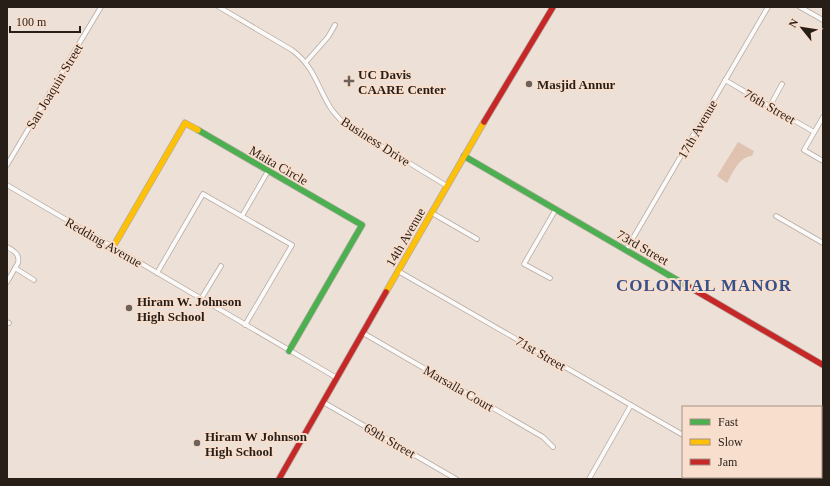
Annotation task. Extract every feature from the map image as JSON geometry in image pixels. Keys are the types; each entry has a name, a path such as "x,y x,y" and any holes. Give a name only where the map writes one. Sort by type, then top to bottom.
{"street":[{"name":"San Joaquin Street","path":"7,165 101,7"},
{"name":"Business Drive","path":"219,7 292,50 306,62 329,106 338,118 345,124 448,186"},
{"name":"14th Avenue","path":"279,479 464,156 553,7"},
{"name":"17th Avenue","path":"626,250 768,7"},
{"path":"800,7 823,20"},
{"path":"306,62 328,37 334,25"},
{"name":"76th Street","path":"725,80 814,132"},
{"path":"770,106 782,84"},
{"path":"823,117 804,150 823,161"},
{"name":"Maita Circle","path":"113,247 185,123 362,225 289,350"},
{"name":"73rd Street","path":"464,156 823,365"},
{"path":"242,216 268,171"},
{"name":"Redding Avenue","path":"7,185 337,378"},
{"path":"157,273 203,194 292,245 245,325"},
{"path":"550,278 524,264 556,209"},
{"path":"432,213 477,239"},
{"path":"776,216 823,243"},
{"path":"7,247 18,256 18,263 7,282"},
{"path":"201,299 221,266"},
{"path":"15,268 34,280"},
{"name":"71st Street","path":"398,271 682,434"},
{"name":"Marsalla Court","path":"363,333 543,437 553,447"},
{"name":"69th Street","path":"323,402 456,479"},
{"path":"589,479 631,405"}],"shaded area":[{"path":"738,142 754,151 752,156 743,159 740,162 727,183 717,176"}],"traffic: fast":[{"path":"198,130 362,225 289,351"},
{"path":"464,156 691,288"}],"traffic: slow":[{"path":"386,292 484,122"},
{"path":"113,247 185,123 198,130"}],"traffic: jam":[{"path":"484,122 553,7"},
{"path":"691,288 823,365"},
{"path":"279,479 386,292"}],"place":[{"name":"UC Davis CAARE Center","path":"349,81"},
{"name":"Masjid Annur","path":"529,84"},
{"name":"Hiram W. Johnson High School","path":"129,308"},
{"name":"Hiram W Johnson High School","path":"197,443"}],"district":[{"name":"COLONIAL MANOR","path":"704,285"}]}
